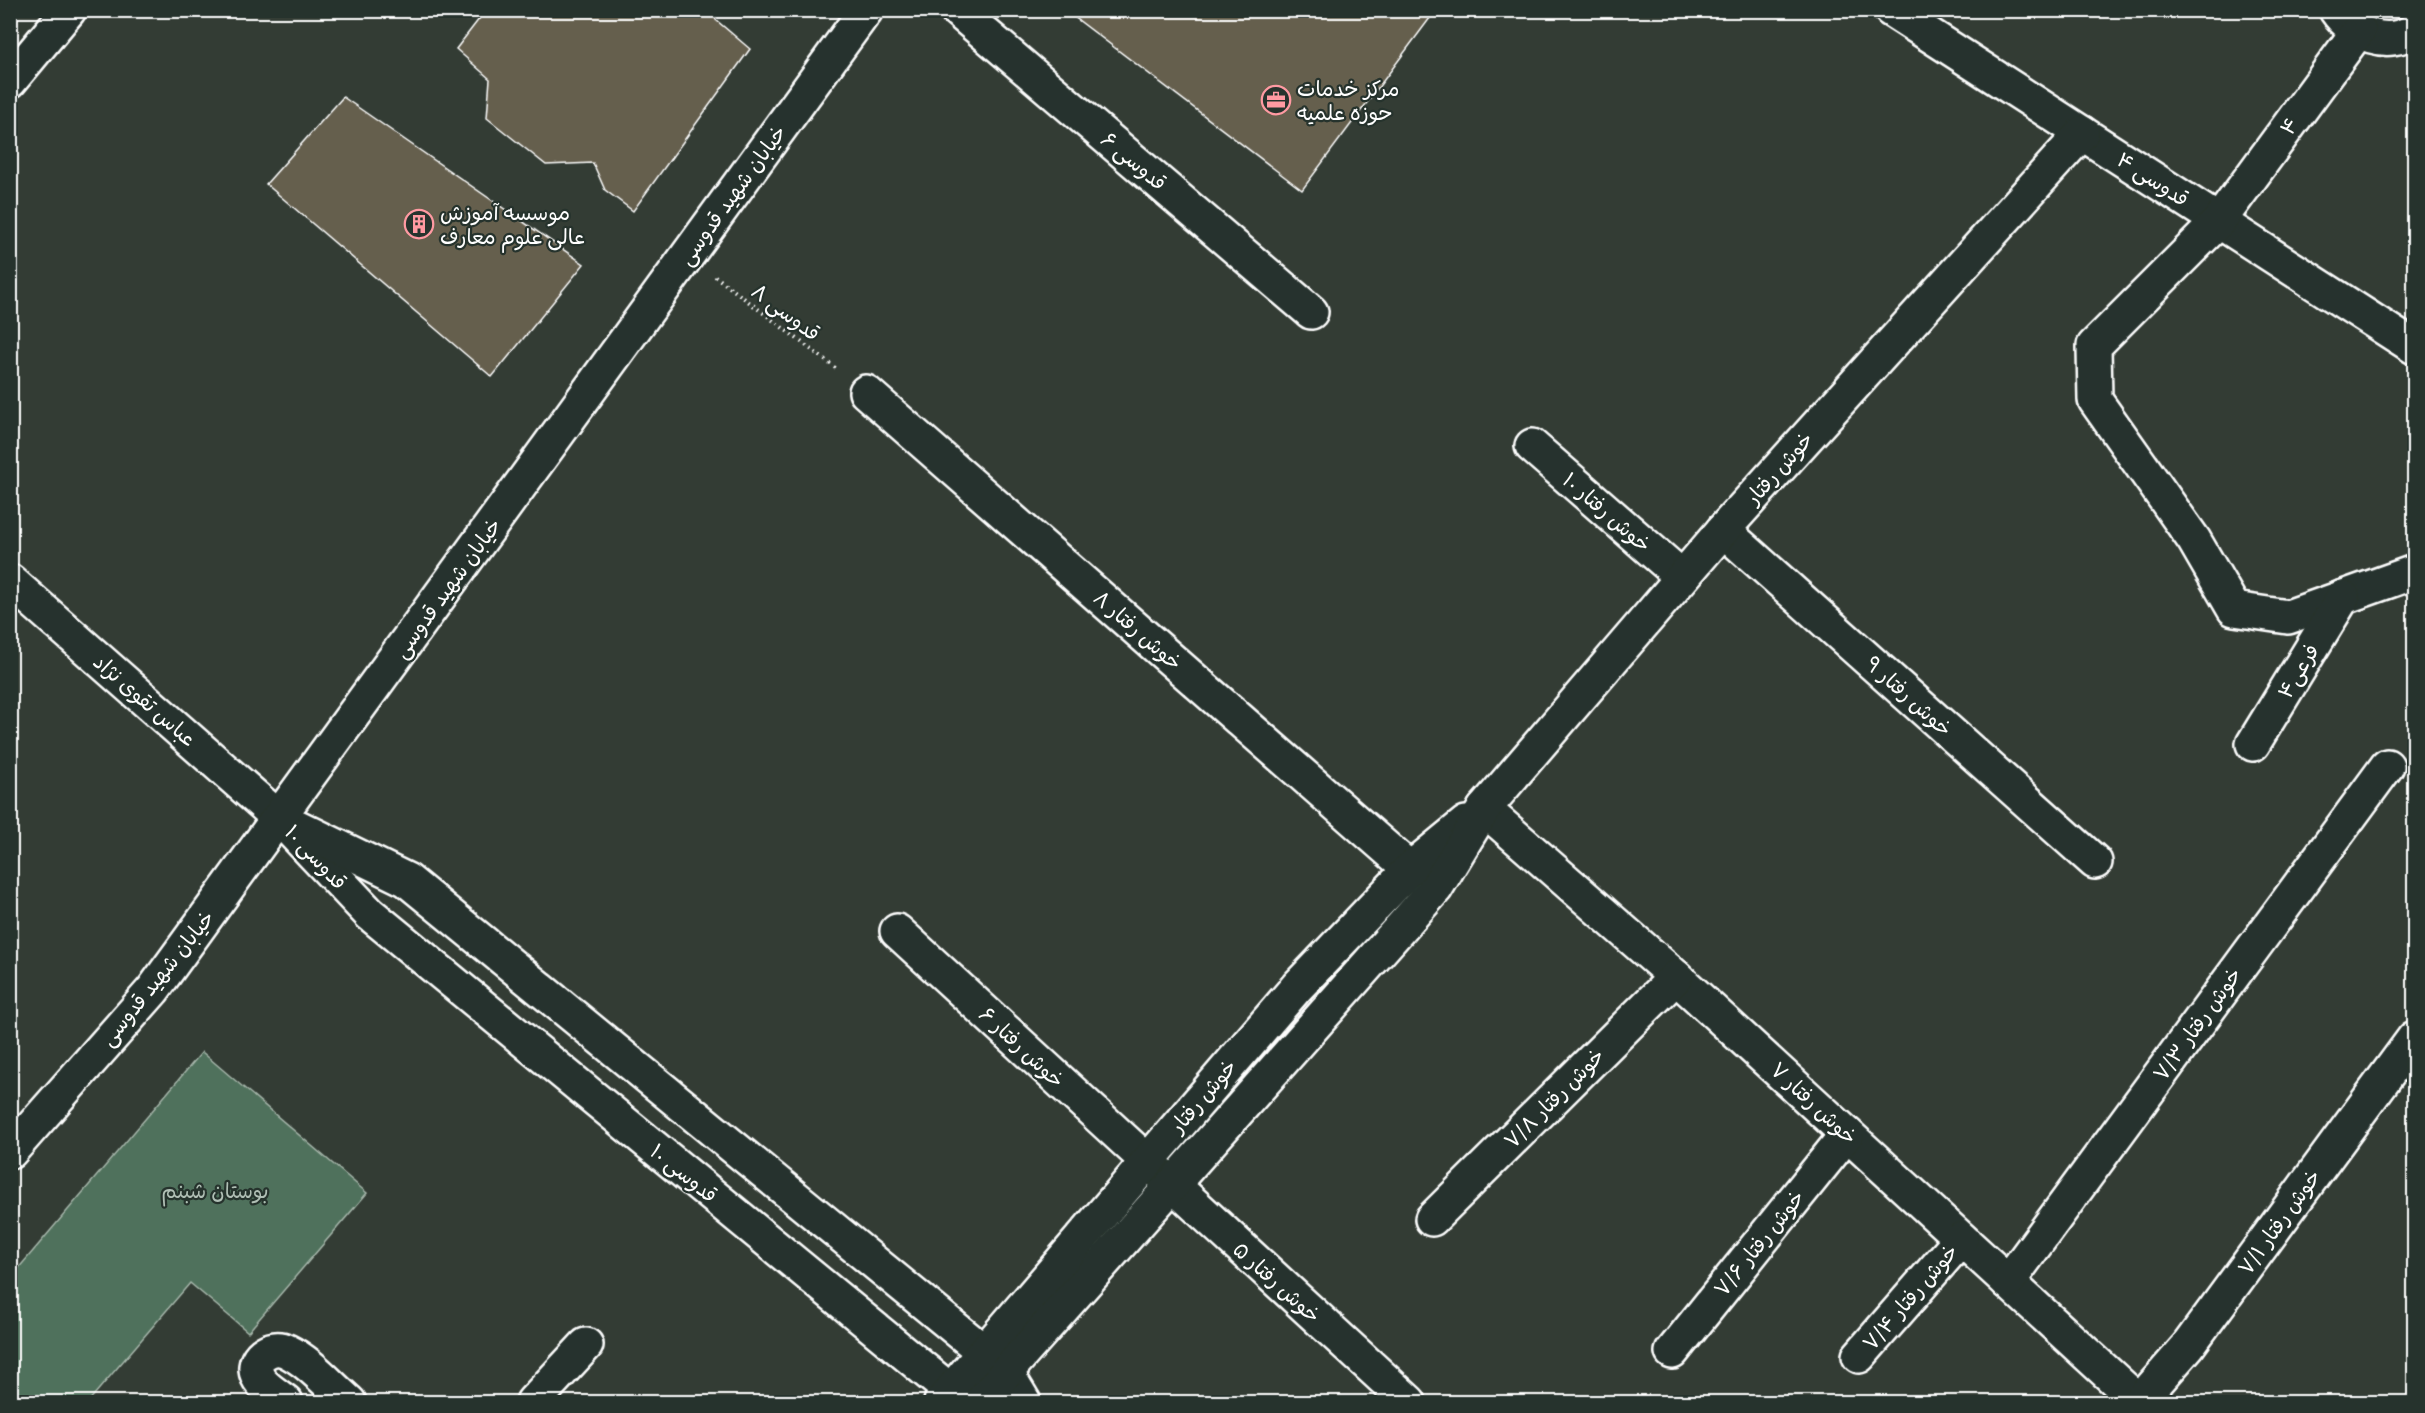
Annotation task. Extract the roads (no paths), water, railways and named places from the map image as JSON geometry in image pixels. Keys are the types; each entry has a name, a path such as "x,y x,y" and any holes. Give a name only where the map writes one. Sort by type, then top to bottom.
{"street":[{"path":"10,81 69,10"},
{"name":"خیابان شهید قدوسی","path":"10,1152 153,990 280,819 866,10"},
{"name":"قدوسی ۶","path":"957,10 1311,312"},
{"name":"قدوسی ۴","path":"1891,10 2415,347"},
{"path":"2348,20 2375,39 2394,39 2415,30"},
{"name":"۴","path":"2343,597 2288,617 2234,609 2194,540 2095,400 2094,346 2219,221 2348,20"},
{"name":"خوش رفتار","path":"959,1400 1172,1186 1436,888 1484,809 1722,530 2082,133"},
{"name":"خوش رفتار ۸","path":"866,392 1410,869"},
{"name":"خوش رفتار ۱۰","path":"1532,446 1682,577"},
{"name":"خوش رفتار ۹","path":"1722,530 2095,862"},
{"path":"2343,597 2415,572"},
{"name":"عباس تقوی نژاد","path":"10,581 280,819"},
{"name":"فرعی۴","path":"2253,744 2343,597"},
{"name":"خوش رفتار ۷/۳","path":"2008,1282 2387,766"},
{"name":"خوش رفتار","path":"995,1362 1146,1162 1297,987 1410,869 1484,809"},
{"name":"خوش رفتار ۷","path":"1484,809 1676,977 2139,1402"},
{"name":"قدوسی ۱۰","path":"280,819 407,880 995,1362 1024,1402"},
{"name":"قدوسی ۱۰","path":"280,819 370,914 959,1400"},
{"name":"خوش رفتار ۶","path":"897,931 1146,1162"},
{"name":"خوش رفتار ۷/۸","path":"1432,1219 1676,977"},
{"name":"خوش رفتار ۷/۱","path":"2139,1402 2188,1346 2415,1038"},
{"name":"خوش رفتار ۷/۶","path":"1672,1352 1847,1134"},
{"name":"خوش رفتار ۵","path":"1146,1162 1409,1402"},
{"name":"خوش رفتار ۷/۴","path":"1859,1356 1961,1239"},
{"path":"533,1402 586,1345"},
{"path":"286,1402 258,1378 256,1367 261,1355 273,1348 286,1350 299,1359 349,1402"}],"place":[{"name":"مرکز خدمات حوزه علمیه","path":"1276,100"},
{"name":"موسسه آموزش عالی علوم معارف","path":"419,224"}],"park label":[{"name":"بوستان شبنم","path":"215,1190"}]}
